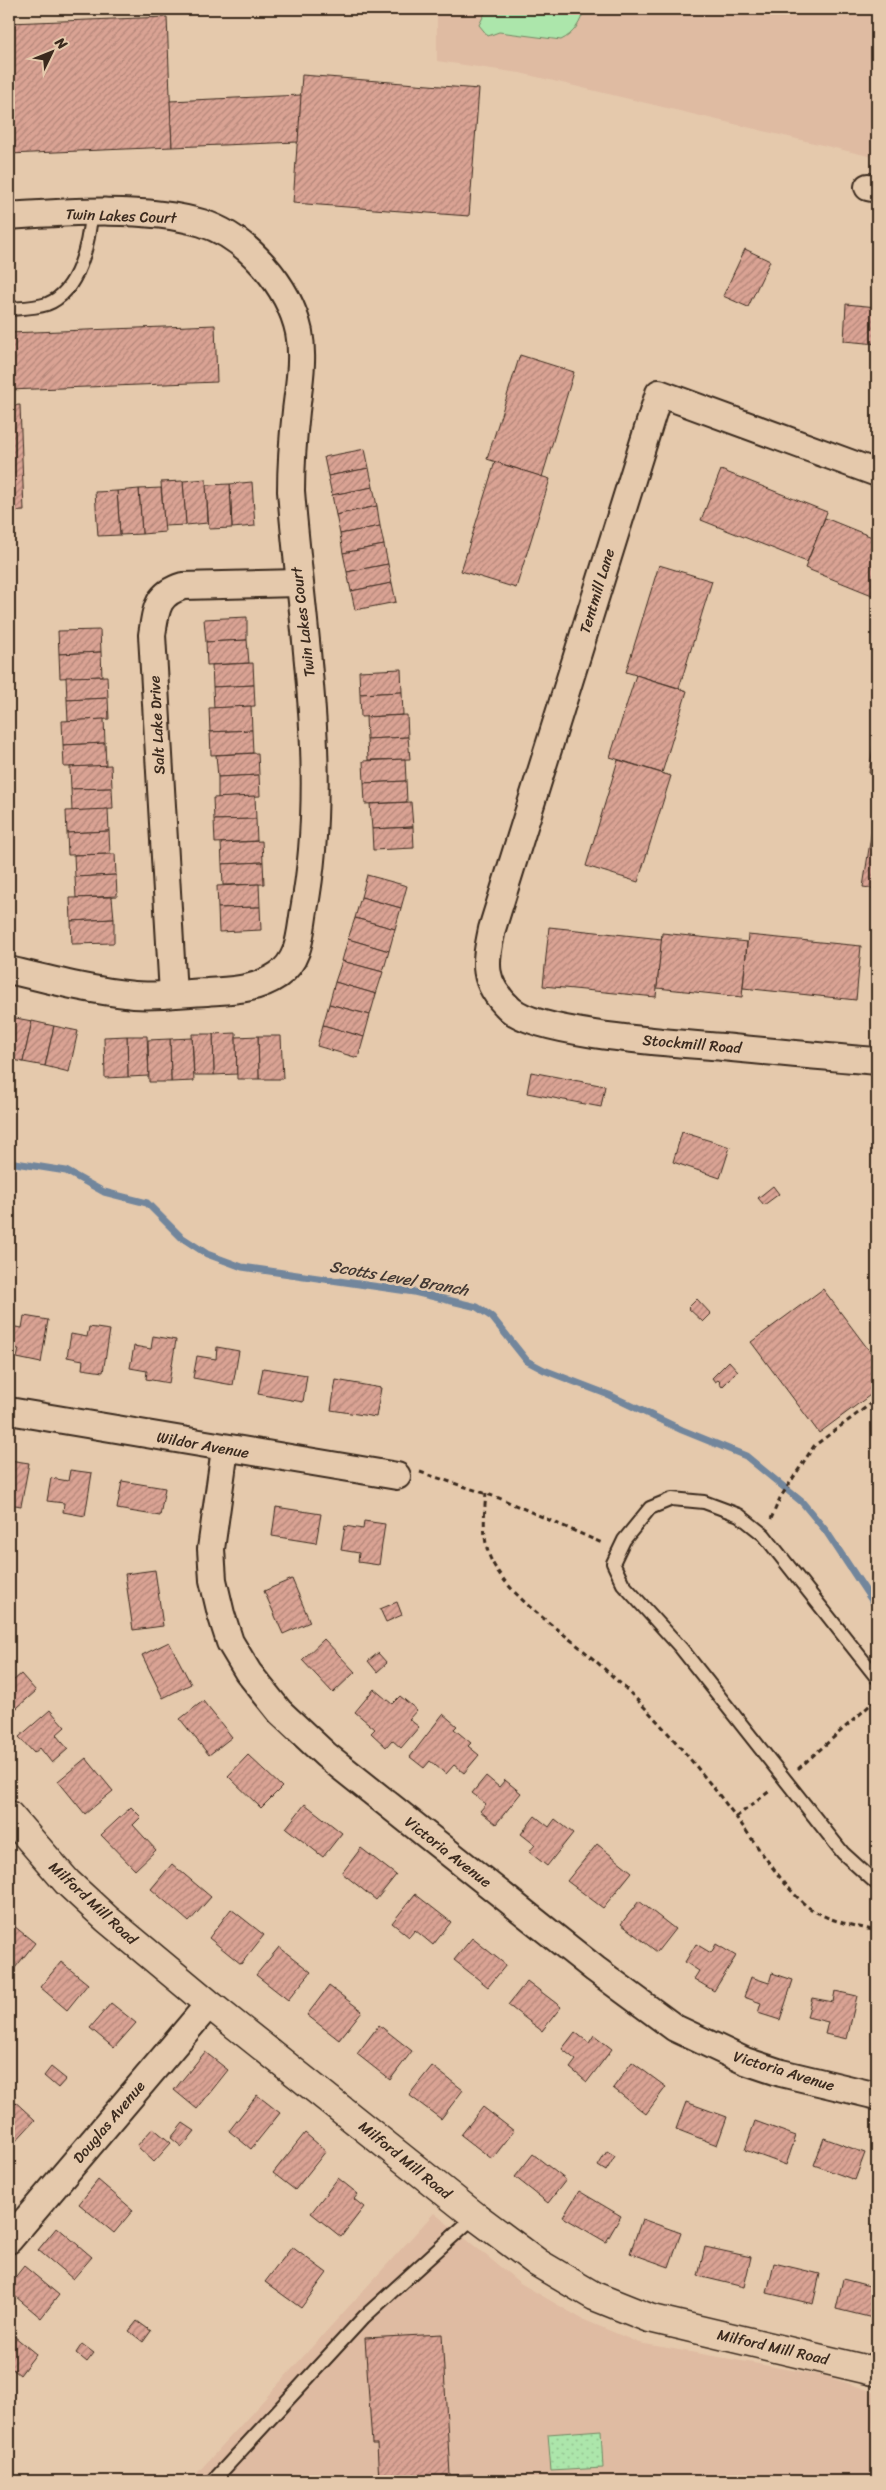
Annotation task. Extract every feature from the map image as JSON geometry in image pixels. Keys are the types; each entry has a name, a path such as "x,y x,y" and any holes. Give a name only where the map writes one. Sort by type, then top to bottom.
{"main road":[{"name":"Milford Mill Road","path":"9,1815 19,1838 94,1907 209,2004 475,2216 546,2268 594,2296 639,2314 733,2339 877,2372"}],"street":[{"name":"Twin Lakes Court","path":"9,216 124,213 182,218 204,224 226,236 268,269 280,286 292,310 299,333 301,357 292,454 291,491 298,583 313,712 315,789 312,870 296,953 289,966 276,976 246,989 136,995 92,989 9,970"},
{"name":"Tentmill Lane","path":"510,1009 488,977 485,962 492,929 659,392 877,473"},
{"name":"Salt Lake Drive","path":"172,994 152,635 156,610 161,600 171,590 183,586 298,583"},
{"name":"Stockmill Road","path":"510,1009 524,1018 542,1024 628,1038 877,1061"},
{"name":"Wildor Avenue","path":"9,1411 225,1449 397,1476"},
{"name":"Victoria Avenue","path":"225,1449 211,1549 215,1589 220,1614 230,1642 248,1672 280,1712 326,1755 595,1969 675,2028 745,2061 781,2073 877,2096"},
{"name":"Douglas Avenue","path":"9,2240 209,2004"}],"lane":[{"path":"9,309 35,307 49,303 60,295 72,280 82,260 89,236 91,213"},
{"path":"877,1678 764,1535 739,1515 704,1502 672,1499 650,1508 624,1540 612,1564 623,1584 681,1648 786,1778 843,1853 877,1884"},
{"path":"213,2481 364,2316 475,2216"}],"path":[{"path":"874,1214 877,1229"},
{"path":"780,1498 814,1446 877,1400"},
{"path":"397,1476 422,1472 486,1493 619,1551"},
{"path":"486,1493 483,1525 488,1550 494,1566 531,1608 596,1662 647,1710 686,1754 736,1817 771,1866 802,1902 825,1917 877,1931"},
{"path":"736,1817 786,1778 877,1699"}],"shaded area":[{"path":"437,9 877,9 877,158 520,73 437,61"},
{"path":"434,2213 520,2283 582,2319 639,2343 826,2376 877,2393 877,2481 190,2481"}],"green space":[{"path":"487,9 584,9 576,27 561,40 499,32 488,36 479,25"},
{"path":"601,2430 603,2468 551,2471 548,2434"}],"building":[{"path":"167,17 172,147 9,154 9,23"},
{"path":"302,75 479,89 469,216 293,203"},
{"path":"301,95 298,142 172,147 170,101"},
{"path":"745,249 770,261 748,307 723,296"},
{"path":"846,304 877,307 877,344 844,341"},
{"path":"215,325 217,382 9,390 9,333"},
{"path":"520,355 574,372 542,477 487,459"},
{"path":"20,405 24,511 9,512 9,406"},
{"path":"365,449 369,468 328,476 324,457"},
{"path":"495,462 550,479 516,588 461,571"},
{"path":"369,468 373,487 332,495 328,476"},
{"path":"721,470 827,512 807,562 701,520"},
{"path":"206,479 208,523 186,525 183,481"},
{"path":"183,481 186,525 164,526 161,482"},
{"path":"252,482 255,526 232,528 230,484"},
{"path":"230,484 232,528 209,529 206,485"},
{"path":"373,487 377,506 336,515 332,495"},
{"path":"161,488 165,532 142,534 139,489"},
{"path":"139,489 142,534 120,535 117,491"},
{"path":"117,491 120,535 98,536 95,492"},
{"path":"377,506 380,526 340,534 336,515"},
{"path":"825,518 877,539 877,597 805,568"},
{"path":"380,526 384,545 343,553 340,534"},
{"path":"384,545 388,564 347,572 343,553"},
{"path":"388,564 392,583 351,591 347,572"},
{"path":"659,565 712,581 679,688 626,672"},
{"path":"392,583 396,602 355,610 351,591"},
{"path":"247,617 247,640 206,642 204,619"},
{"path":"9,628 13,628 15,670 9,671"},
{"path":"100,630 101,652 59,654 58,631"},
{"path":"247,640 249,663 207,665 206,642"},
{"path":"101,652 102,676 60,678 59,654"},
{"path":"253,663 254,685 213,687 212,665"},
{"path":"401,669 402,692 360,694 359,671"},
{"path":"636,675 687,691 662,773 610,757"},
{"path":"107,676 108,698 67,700 66,677"},
{"path":"254,685 255,706 214,708 213,687"},
{"path":"402,692 403,715 361,717 360,694"},
{"path":"108,698 109,719 68,721 67,700"},
{"path":"251,706 252,730 210,732 209,708"},
{"path":"407,715 408,737 367,739 366,717"},
{"path":"104,719 105,743 63,745 62,721"},
{"path":"877,722 877,774 869,773"},
{"path":"252,730 253,753 211,755 210,732"},
{"path":"408,737 410,759 368,760 367,739"},
{"path":"105,743 106,766 64,767 63,745"},
{"path":"258,753 259,775 218,777 216,755"},
{"path":"405,759 406,781 364,783 363,761"},
{"path":"618,760 671,776 638,882 586,866"},
{"path":"111,765 112,788 71,789 70,767"},
{"path":"259,775 260,796 218,798 218,777"},
{"path":"406,781 407,802 365,804 364,783"},
{"path":"112,788 113,809 72,811 71,789"},
{"path":"255,796 256,819 214,820 213,798"},
{"path":"877,797 877,889 863,887"},
{"path":"411,802 413,827 372,829 370,804"},
{"path":"108,809 109,831 67,833 66,811"},
{"path":"256,819 257,841 215,843 214,820"},
{"path":"413,827 414,848 373,850 372,829"},
{"path":"109,831 110,854 68,855 67,833"},
{"path":"262,841 263,862 222,864 221,843"},
{"path":"115,854 116,875 75,877 74,855"},
{"path":"263,862 264,884 223,885 222,864"},
{"path":"116,875 117,896 76,898 75,877"},
{"path":"367,875 407,886 401,908 361,897"},
{"path":"259,884 260,907 218,908 217,886"},
{"path":"112,897 114,919 71,921 70,898"},
{"path":"361,897 401,908 395,929 355,918"},
{"path":"260,907 261,930 219,932 218,908"},
{"path":"355,918 395,929 389,951 348,939"},
{"path":"114,919 114,943 72,944 71,921"},
{"path":"549,927 662,939 656,997 543,986"},
{"path":"662,933 747,942 742,997 657,988"},
{"path":"748,935 861,946 856,1000 743,988"},
{"path":"348,939 389,951 383,972 342,961"},
{"path":"342,961 383,972 376,994 335,982"},
{"path":"335,982 376,994 370,1015 329,1004"},
{"path":"329,1004 370,1015 364,1037 323,1025"},
{"path":"10,1017 32,1021 23,1062 9,1059"},
{"path":"32,1021 54,1026 45,1066 23,1062"},
{"path":"323,1025 364,1037 358,1058 317,1046"},
{"path":"54,1026 78,1031 69,1072 45,1066"},
{"path":"236,1033 237,1074 214,1075 213,1034"},
{"path":"192,1034 213,1034 214,1075 194,1075"},
{"path":"127,1036 147,1036 149,1076 128,1077"},
{"path":"127,1036 128,1077 105,1078 104,1037"},
{"path":"258,1036 281,1036 283,1079 259,1079"},
{"path":"258,1036 259,1079 237,1079 236,1037"},
{"path":"192,1038 194,1081 171,1082 170,1039"},
{"path":"170,1039 171,1082 149,1082 148,1040"},
{"path":"531,1072 605,1086 601,1107 527,1093"},
{"path":"682,1132 730,1147 720,1178 673,1162"},
{"path":"773,1186 779,1194 764,1205 758,1198"},
{"path":"823,1289 877,1361 877,1390 819,1433 751,1342"},
{"path":"697,1299 711,1314 703,1322 688,1308"},
{"path":"24,1316 48,1320 41,1363 17,1358 19,1349 9,1348 9,1326 22,1328"},
{"path":"89,1327 110,1330 103,1372 82,1369 83,1360 67,1357 71,1334 87,1337"},
{"path":"153,1336 176,1340 169,1383 146,1379 147,1371 130,1368 134,1346 151,1349"},
{"path":"217,1347 239,1351 233,1385 193,1378 197,1356 216,1359"},
{"path":"729,1361 738,1371 722,1387 718,1380 715,1382 712,1378"},
{"path":"263,1368 307,1375 303,1402 258,1394"},
{"path":"336,1380 381,1388 376,1417 331,1410"},
{"path":"9,1460 29,1463 21,1506 9,1504"},
{"path":"70,1470 92,1473 85,1516 63,1512 64,1503 47,1501 51,1478 68,1481"},
{"path":"122,1481 165,1488 160,1516 117,1509"},
{"path":"276,1507 321,1514 316,1543 272,1536"},
{"path":"364,1521 385,1524 379,1565 358,1562 359,1553 341,1550 345,1526 363,1529"},
{"path":"155,1570 163,1626 133,1630 125,1574"},
{"path":"292,1579 310,1622 283,1634 264,1591"},
{"path":"397,1602 402,1615 386,1622 380,1609"},
{"path":"324,1639 355,1672 333,1693 302,1660"},
{"path":"169,1642 191,1684 163,1698 142,1655"},
{"path":"378,1653 387,1663 377,1672 368,1661"},
{"path":"21,1674 36,1691 9,1715 9,1675 14,1680"},
{"path":"374,1689 392,1704 400,1696 417,1710 409,1719 419,1727 401,1748 392,1740 386,1747 371,1733 375,1729 355,1712"},
{"path":"203,1701 232,1737 209,1755 180,1719"},
{"path":"50,1710 65,1727 56,1735 68,1749 52,1763 40,1748 34,1753 19,1737"},
{"path":"443,1714 457,1726 454,1729 471,1743 468,1746 479,1755 464,1773 454,1765 446,1774 430,1761 424,1768 410,1757"},
{"path":"248,1755 282,1787 261,1808 228,1776"},
{"path":"86,1758 113,1791 85,1814 58,1781"},
{"path":"486,1776 499,1787 505,1780 521,1793 496,1824 480,1811 486,1804 472,1793"},
{"path":"305,1804 342,1833 323,1857 286,1828"},
{"path":"131,1807 141,1817 133,1825 156,1850 135,1870 101,1835"},
{"path":"535,1816 549,1827 555,1819 573,1833 547,1866 529,1852 535,1845 521,1834"},
{"path":"597,1844 632,1872 603,1908 567,1881"},
{"path":"361,1848 396,1875 376,1900 342,1873"},
{"path":"172,1864 211,1897 189,1922 151,1889"},
{"path":"415,1894 451,1922 433,1945 415,1930 409,1937 392,1923"},
{"path":"639,1901 675,1929 657,1952 621,1924"},
{"path":"231,1909 264,1935 241,1964 209,1938"},
{"path":"9,1922 35,1943 15,1968 9,1963"},
{"path":"472,1938 506,1965 488,1987 454,1960"},
{"path":"696,1944 711,1953 716,1944 736,1956 714,1991 694,1979 699,1971 685,1962"},
{"path":"279,1947 311,1972 288,2000 256,1975"},
{"path":"61,1962 88,1984 67,2010 40,1987"},
{"path":"772,1973 793,1980 780,2020 758,2013 761,2003 744,1997 751,1977 769,1983"},
{"path":"527,1981 561,2007 542,2031 508,2005"},
{"path":"329,1986 362,2011 339,2040 307,2015"},
{"path":"835,1991 857,1996 847,2039 825,2034 828,2022 807,2017 812,1998 833,2002"},
{"path":"111,2003 136,2023 114,2048 90,2028"},
{"path":"379,2025 412,2051 390,2080 357,2054"},
{"path":"575,2032 589,2043 594,2035 612,2049 587,2082 570,2068 576,2060 562,2049"},
{"path":"205,2052 228,2070 197,2109 174,2090"},
{"path":"632,2062 666,2087 646,2114 613,2088"},
{"path":"432,2066 463,2090 441,2119 409,2095"},
{"path":"51,2067 66,2079 58,2088 44,2076"},
{"path":"257,2095 280,2113 251,2149 229,2131"},
{"path":"10,2097 35,2120 13,2144 9,2141"},
{"path":"686,2102 727,2117 717,2145 676,2129"},
{"path":"483,2107 514,2131 492,2159 461,2135"},
{"path":"755,2121 796,2136 786,2165 745,2150"},
{"path":"183,2123 195,2131 182,2147 171,2138"},
{"path":"153,2128 171,2143 154,2162 137,2146"},
{"path":"305,2133 326,2151 295,2190 273,2173"},
{"path":"824,2138 865,2153 855,2180 814,2165"},
{"path":"607,2151 615,2156 606,2171 598,2166"},
{"path":"533,2154 566,2180 548,2203 515,2177"},
{"path":"338,2178 358,2194 354,2199 364,2207 341,2237 311,2213"},
{"path":"98,2180 133,2210 114,2233 79,2204"},
{"path":"579,2191 621,2216 606,2242 563,2217"},
{"path":"642,2219 681,2233 669,2267 630,2253"},
{"path":"57,2227 92,2257 73,2279 38,2250"},
{"path":"292,2247 327,2273 301,2308 265,2282"},
{"path":"705,2247 751,2257 744,2287 698,2276"},
{"path":"774,2263 820,2274 813,2304 767,2293"},
{"path":"24,2266 59,2295 41,2318 9,2291 9,2285"},
{"path":"843,2279 877,2288 877,2319 836,2309"},
{"path":"137,2321 151,2331 143,2342 129,2331"},
{"path":"9,2332 36,2354 20,2375 9,2366"},
{"path":"442,2334 450,2475 473,2474 473,2481 379,2481 377,2444 372,2444 365,2338"},
{"path":"82,2344 94,2353 87,2362 76,2353"}],"waterway":[{"name":"Scotts Level Branch","path":"9,1162 66,1171 104,1192 147,1203 181,1237 207,1254 242,1267 414,1292 477,1307 492,1317 527,1361 544,1370 609,1395 682,1430 746,1456 802,1502 826,1531 877,1608"}]}
